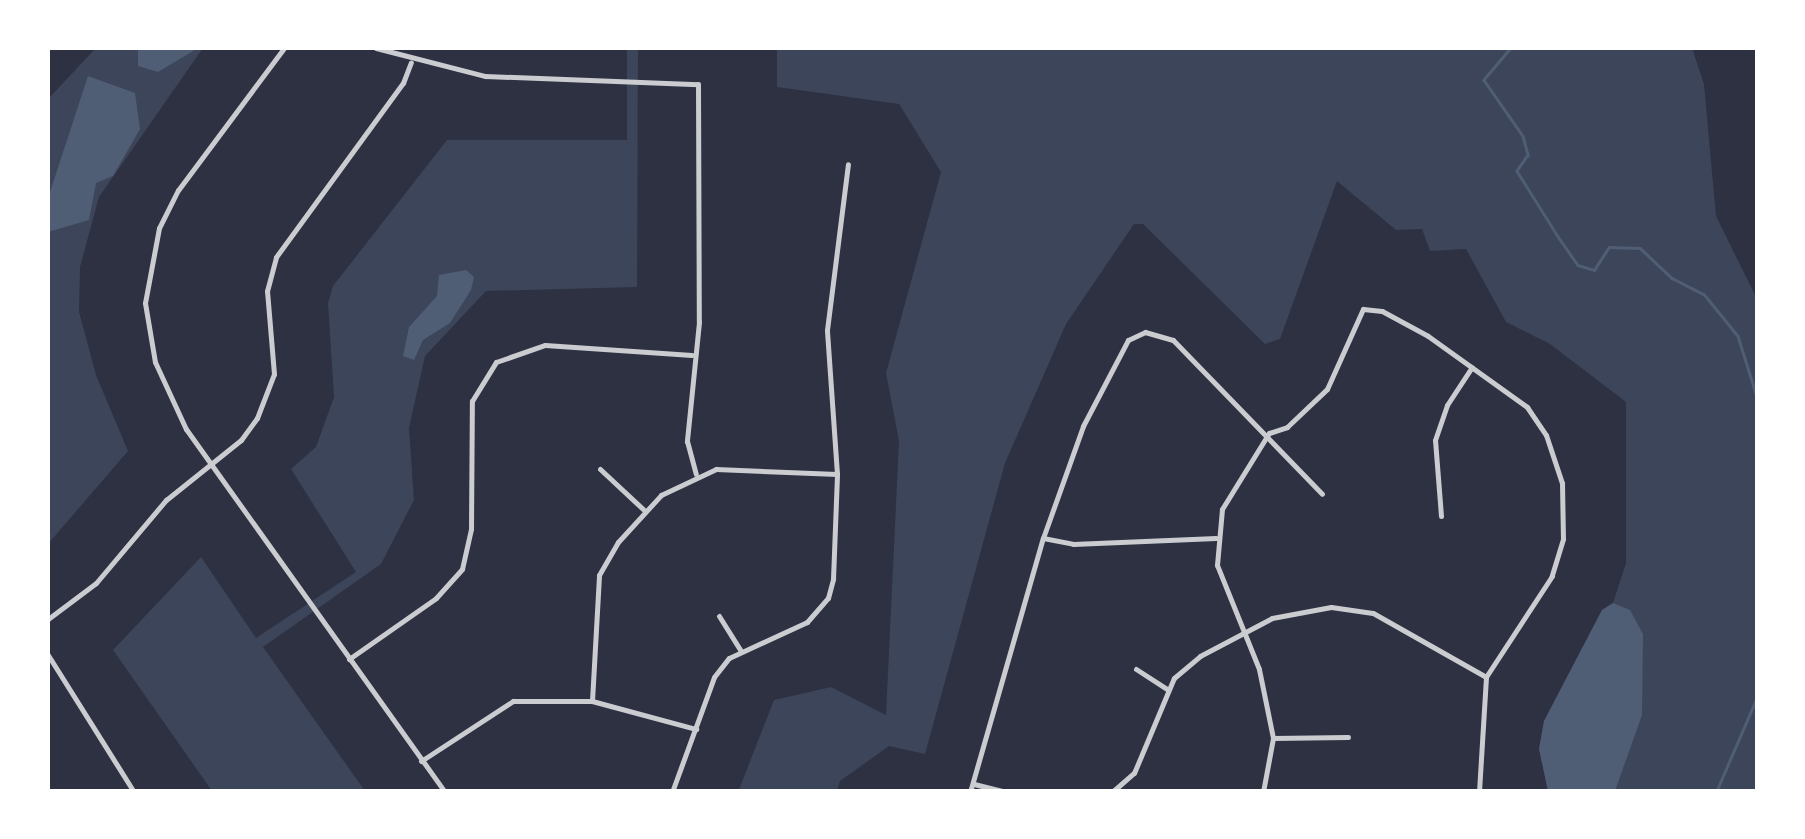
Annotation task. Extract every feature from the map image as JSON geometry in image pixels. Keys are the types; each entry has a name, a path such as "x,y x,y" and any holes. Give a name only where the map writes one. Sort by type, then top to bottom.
{"street":[{"path":"284,48 178,190 152,252 145,303 155,362 168,398 211,462 445,792"},
{"path":"376,48 411,62 485,76 698,84 699,322 692,356 687,441 696,474"},
{"path":"48,618 96,583 166,500 241,440 269,398 274,374 267,292 276,258 403,83 411,62"},
{"path":"672,792 714,676 740,650 807,622 828,598 838,474 827,330 848,164"},
{"path":"1263,792 1272,738 1259,669 1241,635 1217,565 1216,538 1234,482 1270,433 1286,428 1327,388 1363,310 1382,311 1472,366 1527,406 1546,434 1566,510 1552,576 1486,677 1479,792"},
{"path":"970,792 1043,538 1096,397 1138,334 1158,332 1173,340 1270,433 1322,494"},
{"path":"349,659 436,598 462,569 471,529 472,401 496,362 545,345 692,356"},
{"path":"1440,516 1436,440 1448,405 1472,366"},
{"path":"592,701 594,591 606,560 645,511 696,474 736,468 838,474"},
{"path":"600,469 645,511"},
{"path":"1043,538 1073,544 1216,538"},
{"path":"1112,792 1134,773 1168,690 1184,667 1241,635 1298,610 1373,613 1486,677"},
{"path":"720,616 740,650"},
{"path":"48,656 134,792"},
{"path":"1136,669 1168,690"},
{"path":"420,761 513,701 592,701 696,729"},
{"path":"1272,738 1348,737"},
{"path":"974,784 1005,792"}],"shaded area":[{"path":"96,48 203,48 99,197 80,267 79,312 96,375 128,451 48,544 48,99"},
{"path":"138,48 198,48 158,72 138,66"},
{"path":"627,48 638,48 637,287 486,291 425,356 409,428 414,500 381,564 263,647 365,791 212,791 113,650 201,557 256,638 356,572 291,469 316,447 334,397 328,303 333,286 447,140 627,140"},
{"path":"777,48 1692,48 1704,84 1716,216 1757,299 1757,791 1548,791 1539,749 1544,721 1602,610 1613,603 1626,563 1626,402 1550,344 1506,322 1466,249 1430,251 1422,229 1396,230 1337,181 1280,339 1265,344 1143,224 1134,224 1066,324 1005,463 925,754 889,746 840,781 837,791 738,792 774,700 831,687 886,715 899,441 886,373 941,172 899,104 777,87"},
{"path":"88,76 135,93 140,129 113,176 96,183 89,220 48,232 48,198"},
{"path":"466,270 474,277 471,290 450,323 423,340 414,360 403,356 409,327 437,296 439,275"},
{"path":"1613,603 1630,610 1643,634 1642,715 1615,791 1548,791 1539,749 1544,721 1602,610"}],"waterway":[{"path":"1511,48 1484,80 1523,136 1528,155 1517,171 1559,238 1578,265 1594,270 1609,247 1640,248 1672,278 1704,294 1738,336 1758,400"},
{"path":"1716,792 1758,695"}]}
